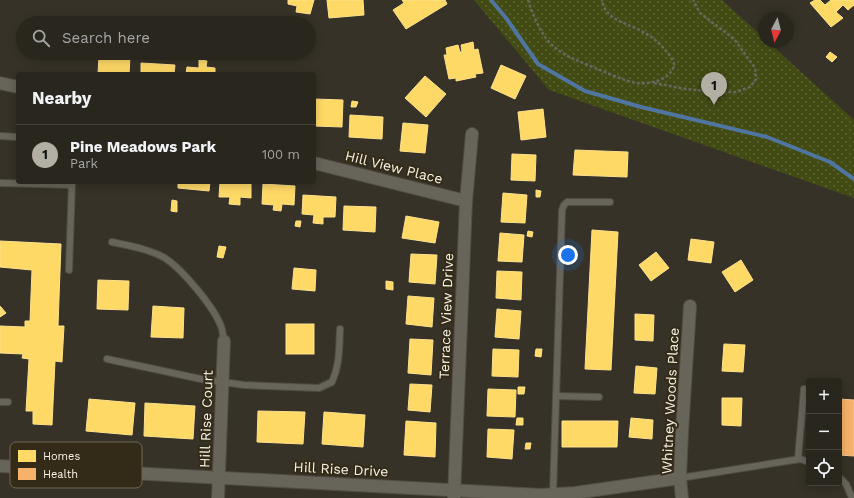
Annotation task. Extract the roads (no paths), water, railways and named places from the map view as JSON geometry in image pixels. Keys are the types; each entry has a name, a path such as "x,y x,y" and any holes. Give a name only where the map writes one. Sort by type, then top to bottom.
{"street":[{"path":"0,83 16,87"},
{"name":"Terrace View Drive","path":"454,494 466,201 472,134"},
{"name":"Hill View Place","path":"316,163 466,201"},
{"name":"Whitney Woods Place","path":"682,498 680,478 690,306"},
{"name":"Hill Rise Court","path":"218,498 224,341"},
{"name":"Hill Rise Drive","path":"0,466 10,467"},
{"name":"Hill Rise Drive","path":"142,474 454,494 594,494 680,478"}],"lane":[{"path":"0,136 16,137"},
{"path":"0,183 16,183"},
{"path":"69,270 72,184"},
{"path":"553,494 562,210 564,205 568,202 610,202"},
{"path":"112,242 146,250 165,259 181,272 213,310 222,327 224,341"},
{"path":"107,359 223,383 319,388 332,382 337,371 340,329"},
{"path":"798,459 804,389"},
{"path":"556,396 599,397"},
{"path":"0,402 8,402"},
{"path":"680,478 798,459 806,461"},
{"path":"842,480 846,484 852,498"}],"waterway":[{"path":"491,0 506,18 538,64 585,91 641,107 767,137 830,162 854,179"}],"place":[{"name":"Pine Meadows Park","path":"714,105"}]}
